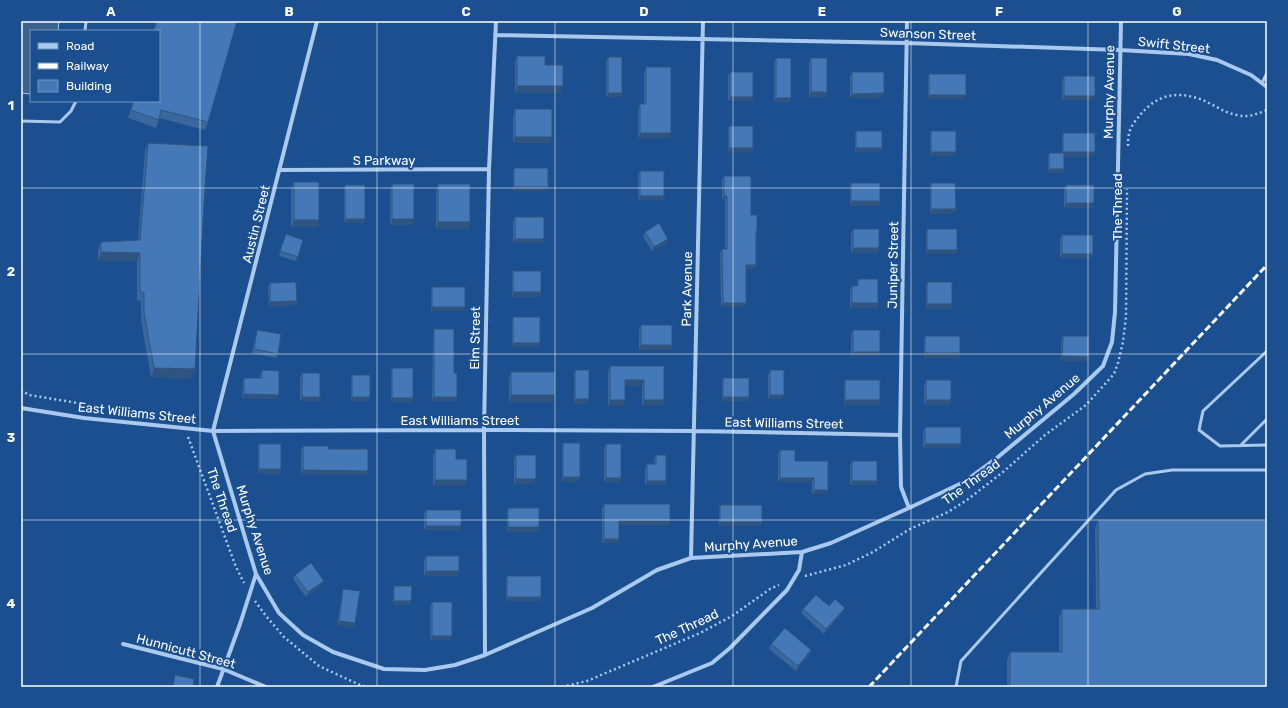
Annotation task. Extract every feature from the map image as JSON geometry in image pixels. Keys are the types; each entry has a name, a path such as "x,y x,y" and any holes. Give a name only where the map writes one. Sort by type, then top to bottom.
{"street":[{"name":"Austin Street","path":"214,431 317,21"},
{"name":"Elm Street","path":"485,655 484,430 489,169 496,21"},
{"name":"Park Avenue","path":"691,558 703,21"},
{"name":"Juniper Street","path":"907,21 900,435 901,486 909,508"},
{"name":"Murphy Avenue","path":"214,431 256,574 279,613 303,635 333,652 384,670 425,670 455,665 485,655 592,608 657,570 691,558 802,552 831,543 909,508 964,482 1074,394 1103,366 1112,342 1115,312 1121,21"},
{"name":"Swanson Street","path":"495,35 703,38 1120,50"},
{"name":"Swift Street","path":"1120,50 1189,54 1218,60 1251,75 1267,86"},
{"name":"S Parkway","path":"279,170 489,169"},
{"name":"East Williams Street","path":"21,408 84,418 214,431 694,431 900,435"},
{"path":"653,687 712,663 730,648 787,590 799,570 802,552"},
{"path":"217,687 256,574"},
{"name":"Hunnicutt Street","path":"123,644 223,669 266,687"}],"lane":[{"path":"1262,83 1267,73"},
{"path":"21,121 60,122 70,111 75,102"},
{"path":"1267,350 1203,411 1199,430 1220,446 1267,445"},
{"path":"1240,446 1267,419"},
{"path":"956,687 961,661 1116,490 1144,474 1172,470 1267,470"}],"path":[{"path":"1128,151 1129,132 1136,119 1149,104 1160,98 1185,95 1199,98 1237,115 1252,116 1267,110"},
{"name":"The Thread","path":"562,687 587,681 700,633 732,616 770,589 794,578 846,565 873,552 910,529 948,512 967,500 1003,472 1045,435 1086,405 1114,374 1123,342 1126,317 1127,182"},
{"path":"21,390 29,395 152,415"},
{"name":"The Thread","path":"185,428 201,468 236,567 250,593 266,616 284,637 319,666 366,687"}],"water":[{"path":"21,21 59,21 58,30 30,30 30,94 21,93"}],"building":[{"path":"157,21 237,21 208,122 161,110 159,120 131,110 134,102 160,102 160,30 154,30"},
{"path":"517,56 545,56 545,65 563,65 563,86 517,86"},
{"path":"608,57 622,57 622,93 608,93"},
{"path":"776,58 791,58 791,98 776,98"},
{"path":"811,58 827,58 827,92 811,92"},
{"path":"646,67 671,67 671,133 640,133 640,104 646,104"},
{"path":"730,72 753,72 753,97 730,97"},
{"path":"852,72 884,72 884,93 852,94"},
{"path":"929,74 966,74 966,95 929,95"},
{"path":"1064,76 1095,76 1095,96 1064,96"},
{"path":"515,109 552,109 552,137 515,137"},
{"path":"729,126 753,126 753,148 729,148"},
{"path":"856,131 882,131 882,148 856,148"},
{"path":"931,131 956,131 956,152 931,152"},
{"path":"1063,133 1095,133 1095,152 1063,152"},
{"path":"148,143 208,146 195,369 154,368 144,312 144,293 140,291 140,253 101,252 101,242 140,240"},
{"path":"1049,153 1064,153 1064,169 1049,169"},
{"path":"514,168 548,168 548,187 514,187"},
{"path":"640,171 664,171 664,196 640,196"},
{"path":"724,176 751,176 751,215 757,215 756,265 746,265 746,303 723,303 722,249 727,249 727,196 724,196"},
{"path":"294,182 319,182 319,220 294,220"},
{"path":"851,183 880,183 880,201 851,201"},
{"path":"931,183 955,183 956,209 931,209"},
{"path":"392,184 414,184 414,219 392,219"},
{"path":"438,184 470,184 470,222 438,222"},
{"path":"345,185 365,185 365,219 345,219"},
{"path":"1066,185 1094,185 1094,203 1066,203"},
{"path":"515,217 544,217 544,239 515,239"},
{"path":"659,223 668,239 654,247 645,232"},
{"path":"853,229 879,229 879,248 853,248"},
{"path":"927,229 957,229 957,250 927,250"},
{"path":"286,234 303,240 298,257 280,251"},
{"path":"1062,235 1093,235 1093,254 1062,254"},
{"path":"513,271 541,271 541,292 513,292"},
{"path":"858,279 878,279 878,303 852,303 852,286 858,286"},
{"path":"296,282 297,301 270,302 270,283"},
{"path":"927,282 952,282 952,304 927,304"},
{"path":"432,287 465,287 465,307 432,307"},
{"path":"513,317 540,317 540,343 513,343"},
{"path":"641,325 672,325 672,345 641,345"},
{"path":"434,329 454,329 454,373 457,373 457,397 434,397"},
{"path":"257,330 281,334 278,354 254,349"},
{"path":"853,330 880,330 880,352 853,352"},
{"path":"925,336 960,336 960,353 925,353"},
{"path":"1063,336 1089,336 1089,357 1062,356"},
{"path":"610,366 664,366 664,400 644,400 644,380 625,380 625,400 610,400"},
{"path":"392,368 413,368 413,398 392,398"},
{"path":"262,370 279,371 279,395 244,394 244,378 262,378"},
{"path":"575,370 589,370 589,399 575,399"},
{"path":"770,370 784,370 784,395 770,395"},
{"path":"511,372 555,372 555,395 511,395"},
{"path":"302,373 320,373 320,397 302,397"},
{"path":"352,375 370,375 370,397 352,397"},
{"path":"723,378 749,378 749,397 723,397"},
{"path":"845,380 880,380 880,400 845,400"},
{"path":"926,380 951,380 951,400 926,400"},
{"path":"925,427 961,427 961,444 925,444"},
{"path":"563,443 580,443 580,477 563,477"},
{"path":"259,444 281,444 281,469 259,469"},
{"path":"606,444 621,444 621,478 606,478"},
{"path":"303,446 328,446 328,449 368,449 368,471 303,470"},
{"path":"435,449 456,449 456,459 467,459 467,480 435,480"},
{"path":"780,450 795,450 795,461 828,461 828,490 814,490 814,478 780,478"},
{"path":"516,455 536,455 536,479 516,479"},
{"path":"656,455 666,455 666,481 647,481 647,464 656,464"},
{"path":"852,461 877,461 877,481 852,481"},
{"path":"604,504 670,504 670,521 619,521 619,539 604,539"},
{"path":"720,505 762,505 762,522 720,522"},
{"path":"508,508 539,508 539,527 508,527"},
{"path":"426,510 461,510 461,526 426,526"},
{"path":"1098,520 1267,520 1267,687 1010,687 1010,652 1062,652 1062,609 1099,609"},
{"path":"426,556 459,556 459,571 426,571"},
{"path":"311,563 324,581 308,592 295,575"},
{"path":"507,576 541,576 541,597 507,597"},
{"path":"394,586 412,586 411,601 394,601"},
{"path":"343,589 360,591 355,623 339,621"},
{"path":"816,595 829,606 835,599 845,608 826,629 803,609"},
{"path":"432,602 452,602 452,636 432,636"},
{"path":"785,628 811,650 798,666 771,644"},
{"path":"175,675 194,679 193,687 173,687"}],"railway":[{"path":"869,687 1267,265"}]}
